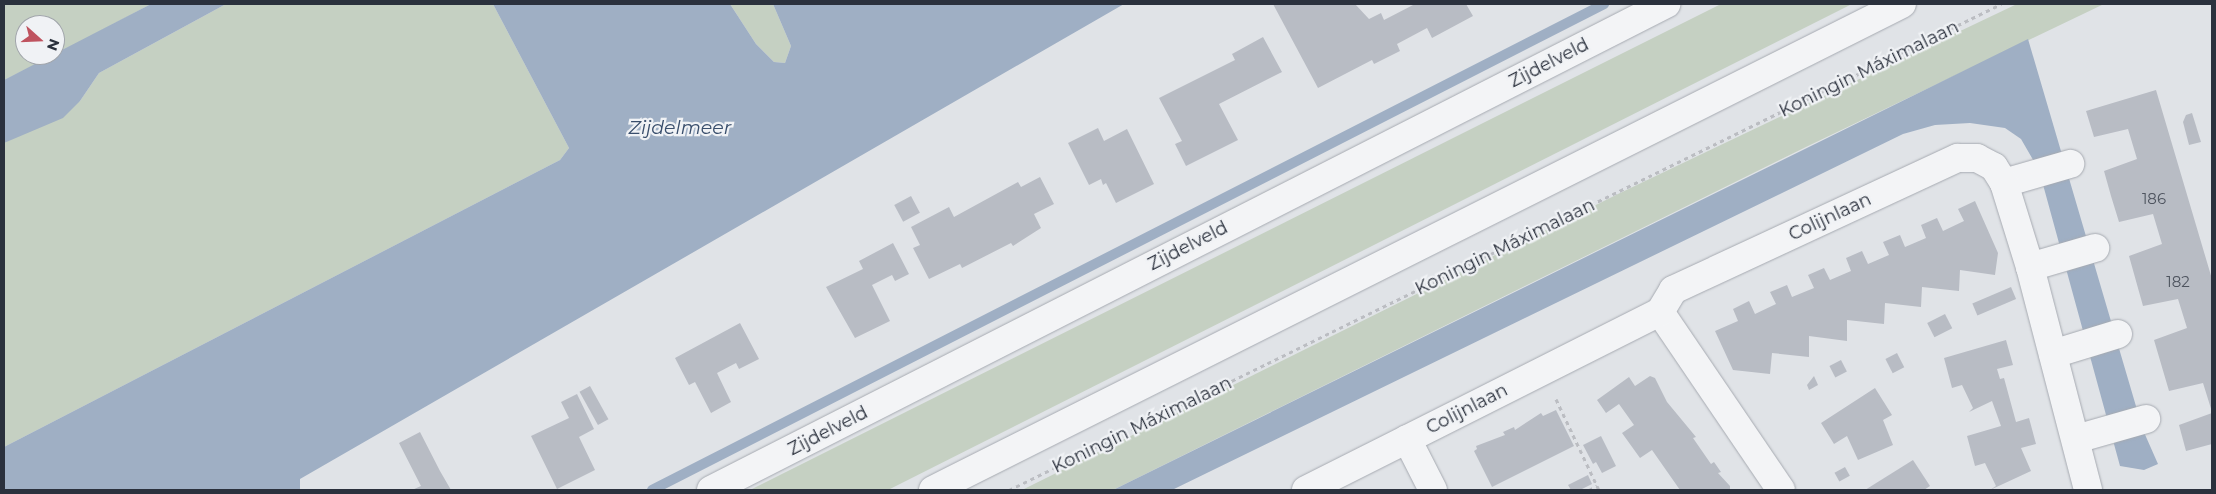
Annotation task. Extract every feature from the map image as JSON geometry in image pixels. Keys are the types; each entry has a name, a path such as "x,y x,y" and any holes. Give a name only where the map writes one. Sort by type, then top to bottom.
{"street":[{"name":"Zijdelveld","path":"711,490 1666,4"},
{"name":"Koningin Máximalaan","path":"933,490 1902,4"},
{"name":"Colijnlaan","path":"1306,490 1660,312 1673,290 1958,158 1977,158 1994,167 2004,183 2030,266 2088,490"},
{"path":"2004,183 2070,164"},
{"path":"2030,266 2095,248"},
{"path":"1660,312 1781,490"},
{"path":"2053,354 2118,334"},
{"path":"2076,439 2146,419"},
{"name":"Colijnlaan","path":"1408,438 1433,490"}],"path":[{"name":"Koningin Máximalaan","path":"1010,490 2002,4"},
{"path":"1542,371 1598,488 1589,490"}],"green space":[{"path":"4,4 151,4 65,50 65,15 15,15 15,65 35,65 4,80"},
{"path":"226,4 493,4 569,148 560,160 4,447 4,143 80,101 99,73"},
{"path":"730,4 773,4 791,46 785,63 774,62 756,44"},
{"path":"1721,4 1852,4 888,490 750,490"},
{"path":"2017,4 2104,4 1808,146 1113,490 1022,490 1618,194"}],"water":[{"path":"151,4 226,4 99,73 80,101 63,118 4,143 4,80 33,65 65,65 65,48"},
{"name":"Zijdelmeer","path":"493,4 730,4 756,44 774,62 785,63 791,46 773,4 1124,4 300,479 300,490 4,490 4,447 560,160 569,148"},
{"path":"2028,39 2143,430 2158,464 2144,470 2120,466 2039,170 2021,139 2005,128 1970,123 1935,125 1903,134 1172,490 1113,490"}],"building":[{"path":"1273,4 1355,4 1369,19 1381,13 1384,20 1415,4 1466,4 1473,16 1432,38 1427,28 1397,44 1400,51 1374,64 1372,60 1318,88"},
{"path":"1263,37 1282,72 1219,104 1238,140 1186,166 1175,144 1182,141 1159,98 1235,60 1232,54"},
{"path":"2156,90 2212,279 2212,412 2203,383 2169,391 2154,340 2187,328 2178,299 2143,306 2129,256 2162,244 2153,214 2119,222 2104,171 2137,159 2128,129 2094,137 2086,111"},
{"path":"2192,113 2201,142 2189,145 2183,122 2186,115"},
{"path":"1098,128 1104,141 1127,129 1154,184 1116,203 1106,183 1103,185 1101,179 1089,185 1068,143"},
{"path":"1040,177 1054,204 1034,214 1041,228 1013,246 1011,243 962,268 960,264 929,279 913,248 920,245 911,227 949,207 954,217 1018,182 1021,187"},
{"path":"911,196 920,213 903,222 894,205"},
{"path":"1975,201 1998,253 1995,275 1960,270 1959,291 1922,287 1921,307 1885,303 1884,324 1847,320 1847,341 1809,336 1809,357 1772,353 1770,374 1733,370 1715,331 1738,321 1733,309 1749,301 1755,314 1776,304 1770,292 1787,285 1792,297 1814,288 1808,275 1824,268 1830,280 1851,271 1846,258 1862,251 1868,264 1889,255 1883,242 1900,235 1905,247 1926,238 1921,225 1937,218 1943,231 1964,221 1958,209"},
{"path":"893,243 909,274 895,281 892,275 872,285 890,321 855,338 826,287 863,269 859,261"},
{"path":"2011,287 2016,299 1977,315 1972,303"},
{"path":"1945,314 1952,328 1934,337 1927,323"},
{"path":"740,323 759,359 739,369 736,363 717,373 731,402 711,413 695,382 689,385 675,358"},
{"path":"2006,340 2013,365 1997,369 2000,379 2004,378 2016,422 2029,418 2036,444 2021,448 2031,471 1990,490 1996,486 1985,463 1975,466 1967,436 2001,426 1992,401 1969,412 1973,408 1962,385 1952,388 1944,358"},
{"path":"1897,353 1904,367 1893,373 1885,359"},
{"path":"1841,360 1847,372 1835,377 1829,366"},
{"path":"1650,376 1655,378 1667,402 1696,437 1693,438 1711,464 1714,462 1721,472 1718,473 1730,486 1730,490 1680,490 1652,450 1640,458 1622,433 1634,425 1619,404 1606,413 1597,400 1629,377 1635,386"},
{"path":"1814,376 1818,385 1809,390 1807,385"},
{"path":"590,386 608,419 598,425 580,392"},
{"path":"1875,388 1892,415 1883,420 1893,445 1858,460 1847,436 1834,444 1821,423"},
{"path":"577,394 594,429 579,437 595,470 557,489 531,436 569,418 561,402"},
{"path":"1556,410 1574,446 1492,487 1474,451 1477,449 1476,446 1505,435 1503,432 1514,427 1515,430 1541,413 1543,416"},
{"path":"2212,413 2212,444 2186,451 2179,425"},
{"path":"420,432 451,490 412,490 421,486 399,443"},
{"path":"1601,436 1616,466 1602,473 1596,462 1593,464 1583,445"},
{"path":"1913,460 1930,486 1924,490 1865,490"},
{"path":"1845,467 1850,476 1839,482 1835,473"},
{"path":"1588,475 1592,484 1580,490 1571,490 1568,485"}],"waterway":[{"path":"652,490 1604,4"}]}
